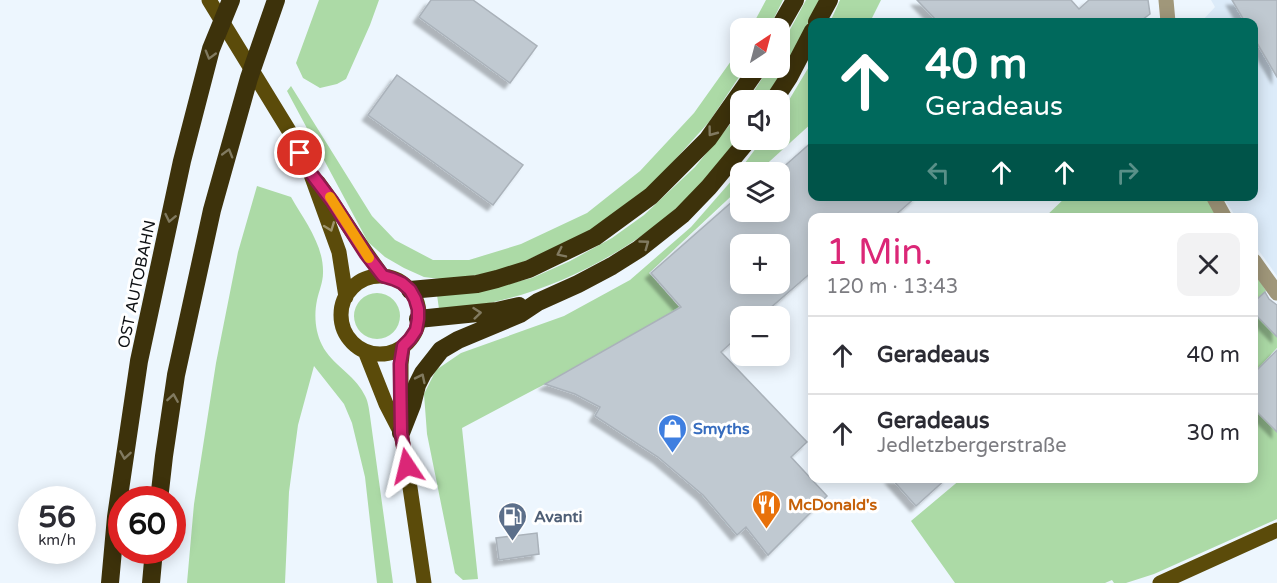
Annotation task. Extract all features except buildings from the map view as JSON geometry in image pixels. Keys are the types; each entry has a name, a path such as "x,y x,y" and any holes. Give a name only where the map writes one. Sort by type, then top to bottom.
{"highway":[{"name":"OST AUTOBAHN","path":"110,583 116,517 139,361 182,161 211,49 231,0"},
{"path":"161,486 176,375 212,210 249,78 276,0"},
{"path":"785,18 795,0"},
{"path":"820,18 829,0"},
{"path":"781,90 808,41"},
{"path":"410,290 468,285 497,279 529,269 595,237 651,196 708,139 751,78"},
{"path":"401,433 417,385 423,373 441,350 578,284 639,249 682,215 709,187 739,150"},
{"path":"418,319 497,311 538,302"},
{"path":"151,583 153,564"}],"main road":[{"path":"209,0 291,134 310,172 339,252 346,297"},
{"path":"310,172 383,276"},
{"path":"383,276 402,283 410,290 418,309 418,319 416,330 403,346 385,354 375,354 354,344 346,334 341,322 341,309 352,288 361,281 383,276"},
{"path":"403,346 400,364 401,433 424,583"},
{"path":"365,351 386,404 401,433"},
{"path":"1160,583 1277,530"}],"street":[{"path":"1166,0 1168,18"},
{"path":"1258,267 1277,293"}],"shaded area":[{"path":"1211,0 1277,0 1277,276 1258,250 1258,213 1233,213 1226,201 1258,201 1258,18 1205,18 1215,7"}],"green space":[{"path":"319,0 379,0 346,79 320,88 303,78 296,63"},
{"path":"766,0 783,0 774,18 756,18"},
{"path":"806,0 819,0 810,18 808,18 808,23 790,58 790,30"},
{"path":"840,0 881,0 872,18 832,18"},
{"path":"730,62 730,78 738,78 709,122 653,184 587,233 505,270 448,280 424,277 404,268 385,257 368,242 287,91 291,86 372,216 395,240 433,260 469,260 521,244 587,213 640,171 694,113"},
{"path":"808,68 808,127 790,143 790,98"},
{"path":"762,78 778,78 771,90 755,90"},
{"path":"730,124 730,149 698,187 660,222 618,251 580,272 540,289 491,303 439,309 437,295 480,291 532,278 612,238 644,215 695,167"},
{"path":"755,150 782,150 769,162 746,162"},
{"path":"730,182 730,197 649,273 679,307 545,384 462,428 478,579 463,580 455,573 427,434 424,394 436,370 461,353 564,316 630,280 691,227"},
{"path":"257,186 291,197 317,243 323,273 316,306 317,329 326,352 360,387 367,402 393,583 377,583 365,477 352,423 344,404 314,366 298,425 289,492 285,583 187,583 194,504 216,363 238,252"},
{"path":"1062,201 1209,201 1217,213 1049,213"},
{"path":"1258,278 1266,291 1258,298"},
{"path":"382,293 394,299 399,307 399,325 394,333 386,338 372,339 360,333 355,325 354,311 360,299 368,294"},
{"path":"1258,317 1268,328 1277,321 1277,348 1258,369"},
{"path":"1258,413 1277,432 1277,519 1154,574 1126,583 1114,583 1112,580 1105,583 955,583 911,521 956,483 1258,483"}],"slow traffic":[{"path":"330,197 369,258"}],"place":[{"name":"Smyths","path":"672,454"},
{"name":"McDonald's","path":"767,530"},
{"name":"Avanti","path":"513,542"}],"route":[{"path":"300,153 310,172 383,276 402,283 415,299 418,309 416,330 403,346 400,364 401,433 407,466"}]}
